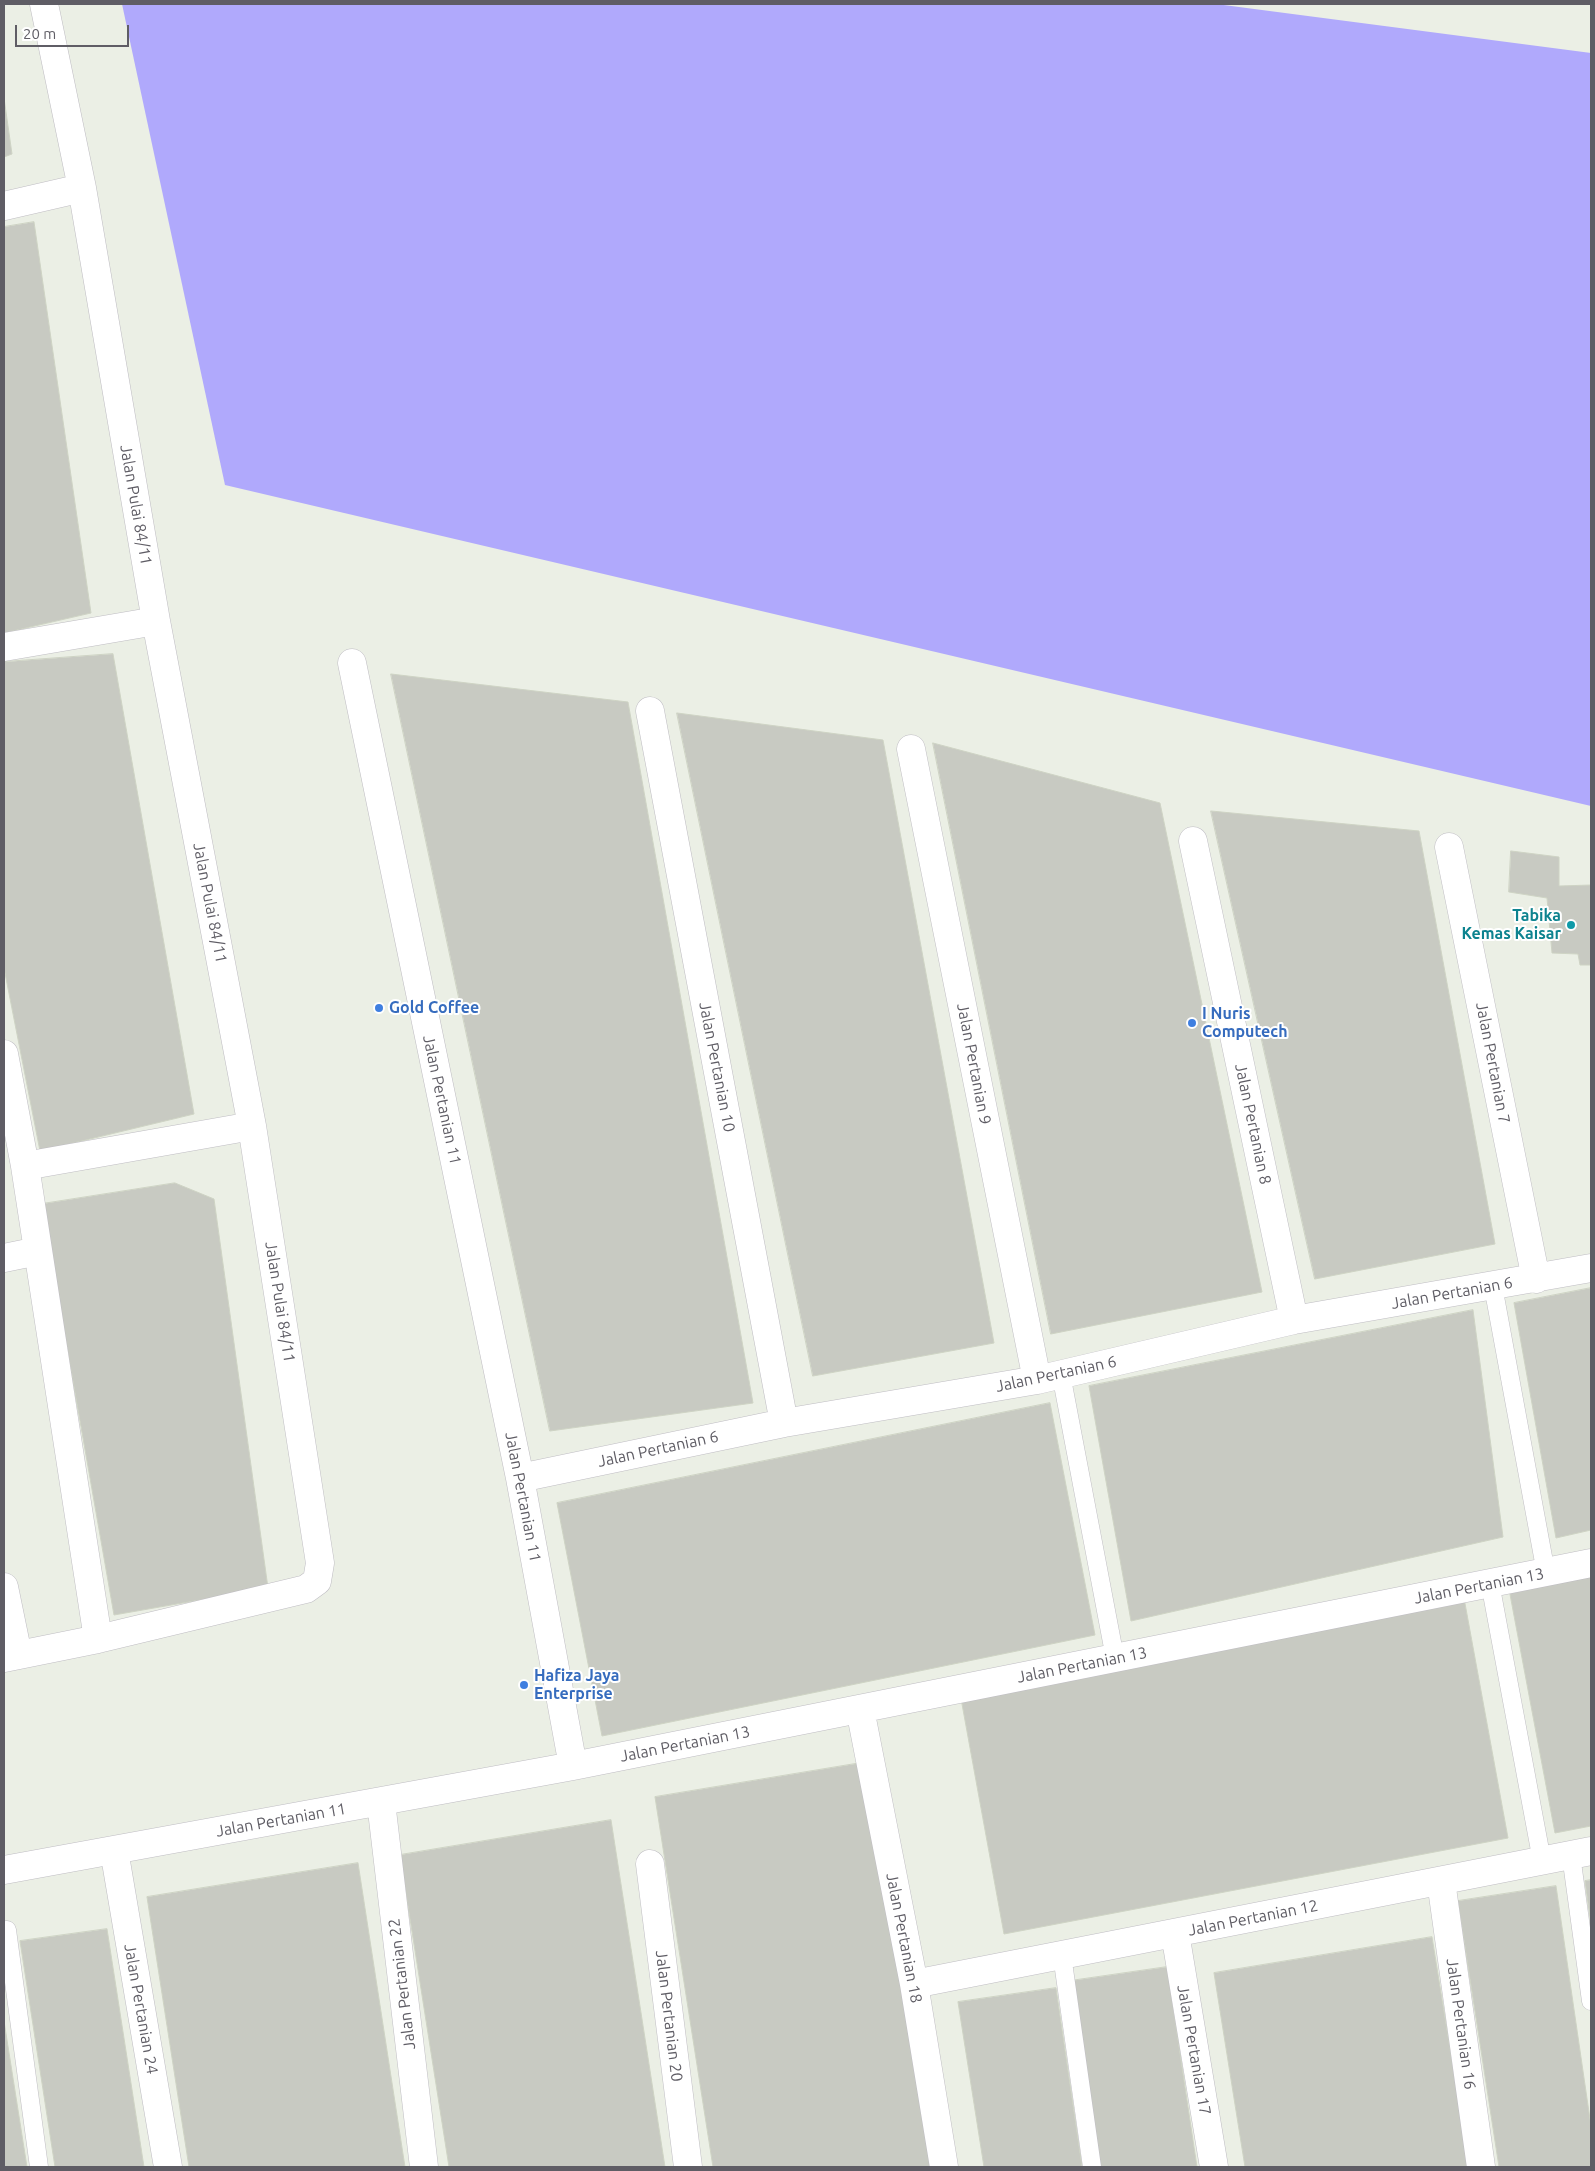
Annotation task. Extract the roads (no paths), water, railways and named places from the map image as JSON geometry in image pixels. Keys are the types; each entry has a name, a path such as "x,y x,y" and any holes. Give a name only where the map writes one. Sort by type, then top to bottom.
{"street":[{"name":"Jalan Pulai 84/11","path":"11,1656 98,1639 306,1589 317,1581 320,1563 252,1126 156,620 82,188 44,4"},
{"path":"4,206 82,188"},
{"path":"4,647 156,620"},
{"name":"Jalan Pertanian 11","path":"4,1870 573,1766 520,1478 352,663"},
{"name":"Jalan Pertanian 10","path":"650,711 784,1423"},
{"name":"Jalan Pertanian 9","path":"911,749 1049,1377"},
{"name":"Jalan Pertanian 8","path":"1193,840 1294,1320"},
{"name":"Jalan Pertanian 7","path":"1450,847 1536,1279"},
{"path":"4,1057 25,1166 98,1639"},
{"path":"25,1166 252,1126"},
{"path":"4,1258 38,1251"},
{"name":"Jalan Pertanian 6","path":"520,1478 784,1423 1049,1377 1294,1320 1591,1268"},
{"name":"Jalan Pertanian 13","path":"573,1766 1591,1563"},
{"path":"4,1587 11,1656"},
{"name":"Jalan Pertanian 18","path":"860,1709 914,1984 944,2167"},
{"name":"Jalan Pertanian 22","path":"381,1802 424,2167"},
{"name":"Jalan Pertanian 24","path":"114,1850 168,2167"},
{"name":"Jalan Pertanian 12","path":"914,1984 1581,1853"},
{"name":"Jalan Pertanian 20","path":"650,1864 688,2167"},
{"name":"Jalan Pertanian 16","path":"1441,1881 1482,2167"},
{"name":"Jalan Pertanian 17","path":"1175,1933 1214,2167"}],"lane":[{"path":"1493,1286 1546,1572"},
{"path":"1049,1377 1115,1658"},
{"path":"1490,1584 1542,1861"},
{"path":"1581,1853 1591,2001"},
{"path":"7,1930 39,2167"},
{"path":"1062,1955 1092,2167"}],"place":[{"name":"Tabika Kemas Kaisar","path":"1571,925"},
{"name":"Gold Coffee","path":"379,1008"},
{"name":"I Nuris Computech","path":"1192,1023"},
{"name":"Hafiza Jaya Enterprise","path":"524,1685"}]}
